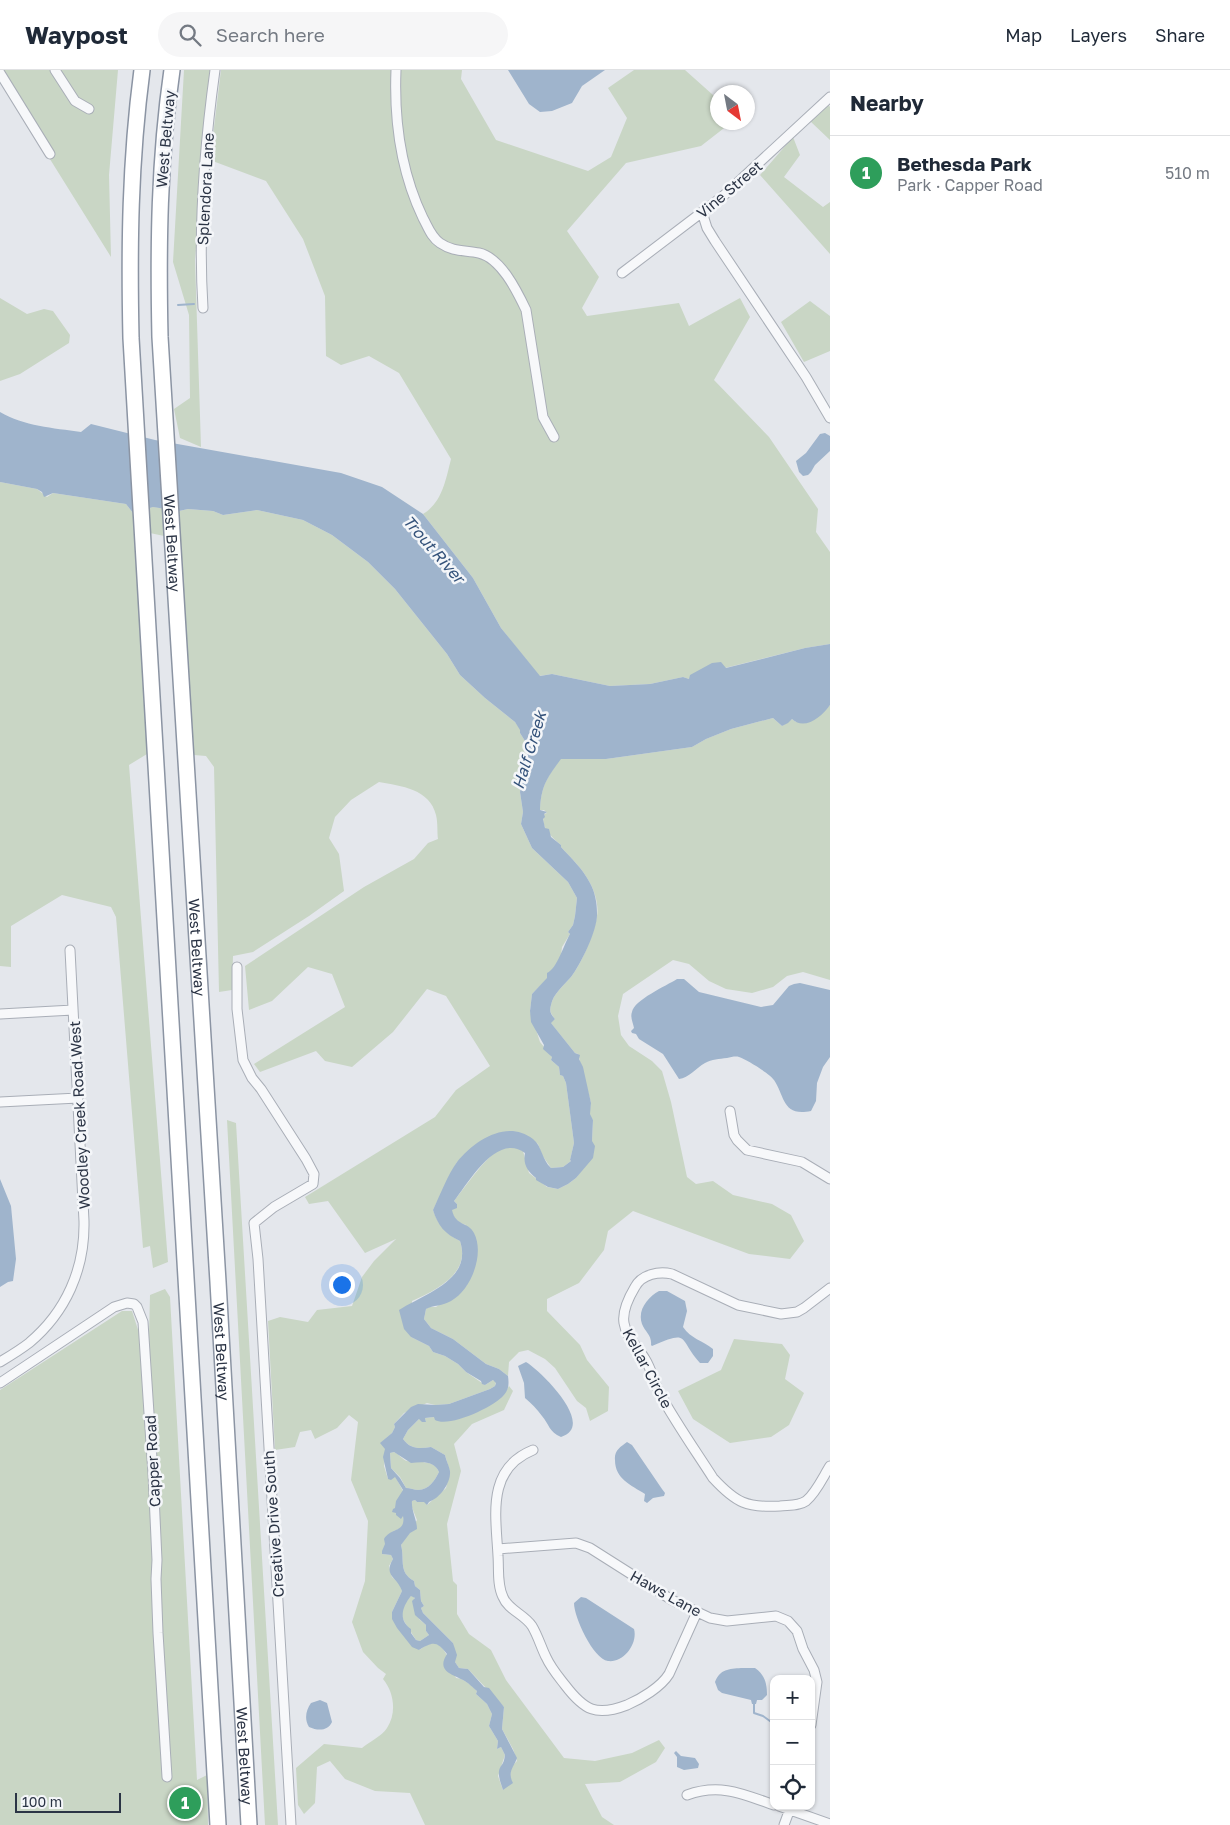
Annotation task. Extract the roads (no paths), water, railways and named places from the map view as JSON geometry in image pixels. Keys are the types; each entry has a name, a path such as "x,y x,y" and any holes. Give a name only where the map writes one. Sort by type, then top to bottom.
{"highway":[{"name":"West Beltway","path":"142,70 130,219 131,338 218,1825"},
{"name":"West Beltway","path":"172,70 159,222 160,337 249,1825"}],"street":[{"path":"55,70 75,101 89,109"},
{"name":"Splendora Lane","path":"203,308 201,268 205,160 215,70"},
{"path":"396,70 398,129 406,170 418,208 431,234 439,242 451,250 488,256 497,262 521,300 526,310 543,417 554,437"},
{"path":"0,73 50,154"},
{"name":"Vine Street","path":"622,274 722,197 830,97"},
{"path":"702,212 714,242 752,294 806,377 830,418"},
{"name":"Woodley Creek Road West","path":"0,1362 27,1345 49,1324 60,1310 76,1279 80,1262 84,1236 70,950"},
{"name":"Creative Drive South","path":"237,968 237,1009 243,1060 252,1078 261,1089 314,1174 313,1184 274,1207 254,1223 258,1259 291,1825"},
{"path":"0,1014 73,1010"},
{"path":"0,1102 78,1098"},
{"path":"730,1111 734,1135 747,1150 802,1162 830,1179"},
{"name":"Kellar Circle","path":"830,1288 804,1308 789,1314 782,1314 738,1305 672,1274 663,1272 646,1276 637,1284 624,1312 623,1322 630,1339 645,1358 660,1394 721,1488 744,1504 759,1507 796,1505 804,1502 811,1496 830,1466"},
{"name":"Capper Road","path":"0,1382 114,1308 127,1303 134,1304 137,1307 143,1322 146,1359 157,1560 158,1633 167,1777"},
{"path":"533,1450 522,1454 516,1460 502,1480 497,1494 494,1509 500,1589 505,1602 527,1620 536,1633 550,1666 582,1705 590,1709 605,1710 623,1706 631,1703 665,1680 697,1612"},
{"name":"Haws Lane","path":"498,1549 576,1543 583,1545 672,1600 710,1618 727,1621 776,1616 788,1621 793,1625 816,1676 817,1682 812,1720"},
{"path":"687,1795 700,1790 729,1790 770,1804"},
{"path":"784,1825 789,1810"},
{"path":"795,1810 830,1824"}],"water":[{"path":"508,70 605,70 582,86 572,103 552,111 540,112 529,104"},
{"path":"0,412 9,417 39,426 81,432 91,424 155,440 341,473 382,487 423,514 473,578 501,628 540,676 552,674 610,686 650,684 683,677 689,679 690,675 712,663 721,662 726,668 805,648 830,644 830,705 813,721 802,724 792,719 782,726 773,718 731,729 692,747 606,759 561,759 548,777 543,788 540,810 547,812 544,814 545,817 543,819 545,828 549,829 551,837 561,845 584,873 592,886 596,901 597,920 588,946 571,977 554,997 550,1009 555,1019 551,1023 575,1053 580,1055 579,1059 583,1067 591,1103 590,1114 593,1120 592,1141 595,1146 593,1158 576,1178 558,1189 548,1187 536,1180 526,1167 525,1153 515,1148 504,1149 494,1154 485,1162 454,1201 457,1204 457,1208 452,1210 456,1219 469,1227 474,1233 478,1251 477,1261 465,1289 448,1303 426,1309 424,1319 431,1328 453,1339 486,1364 499,1369 508,1376 508,1386 506,1393 499,1400 471,1415 442,1422 435,1420 434,1417 425,1418 426,1422 422,1422 419,1419 408,1430 403,1439 412,1446 419,1448 431,1447 445,1455 450,1469 447,1485 437,1497 427,1505 424,1502 412,1501 417,1529 410,1533 401,1545 403,1565 406,1574 420,1590 421,1601 424,1606 421,1608 423,1613 453,1643 457,1655 455,1662 459,1668 468,1669 484,1687 489,1688 504,1707 502,1729 517,1758 511,1773 513,1783 503,1790 499,1772 505,1755 501,1747 497,1749 498,1741 489,1726 492,1714 487,1704 469,1684 450,1674 444,1668 443,1664 447,1654 440,1647 431,1644 419,1650 412,1647 392,1619 392,1612 402,1591 390,1573 389,1569 393,1559 391,1555 382,1554 382,1551 385,1544 384,1539 387,1535 402,1525 403,1516 401,1519 396,1513 392,1512 403,1490 395,1477 391,1480 388,1479 383,1457 385,1449 380,1443 392,1433 395,1427 394,1424 411,1407 418,1404 449,1404 490,1389 496,1383 493,1380 485,1385 482,1384 481,1381 466,1372 458,1364 445,1356 433,1352 429,1346 411,1337 404,1329 399,1310 444,1284 453,1276 459,1266 462,1255 460,1241 443,1229 437,1221 433,1210 457,1162 482,1140 502,1132 513,1131 523,1133 533,1139 551,1168 563,1167 571,1161 574,1143 566,1083 563,1076 560,1075 559,1067 543,1049 544,1045 531,1022 530,1011 532,994 547,978 547,973 554,967 570,934 568,932 573,925 577,898 568,882 532,848 521,824 523,812 520,792 528,757 525,741 515,722 460,675 447,654 395,589 368,562 332,535 303,520 257,510 223,515 213,511 188,509 179,511 153,507 133,513 126,504 53,493 44,497 42,492 37,489 0,482","holes":["394,1452 411,1463 423,1462 434,1465 439,1472 433,1481 422,1490 406,1488 391,1468 390,1453","411,1596 415,1598 412,1601 415,1615 426,1625 426,1631 429,1635 420,1641 416,1640 403,1618 405,1605"]},
{"path":"825,433 830,436 830,451 815,465 808,475 803,476 799,472 796,461 806,453 820,434"},
{"path":"677,979 684,979 699,992 761,1007 773,1005 789,986 794,984 800,983 830,990 830,1057 823,1067 817,1083 816,1101 811,1111 802,1112 789,1108 772,1077 739,1057 710,1061 686,1077 679,1079 663,1054 632,1033 631,1031 634,1028 631,1014 634,1007 644,998"},
{"path":"0,1179 11,1206 16,1259 13,1281 0,1287"},
{"path":"659,1291 667,1291 685,1301 687,1311 683,1327 693,1337 713,1349 713,1356 708,1363 700,1363 682,1339 679,1338 651,1345 649,1336 642,1324 641,1314 647,1300"},
{"path":"526,1362 553,1387 570,1411 573,1422 570,1431 561,1437 552,1430 538,1411 525,1398 524,1383 518,1366"},
{"path":"627,1442 632,1445 665,1493 664,1496 653,1498 647,1503 644,1501 645,1494 621,1477 616,1467 615,1454"},
{"path":"581,1597 586,1598 634,1629 635,1634 632,1646 619,1659 608,1661 602,1659 585,1636 577,1618 574,1603"},
{"path":"755,1668 765,1680 767,1695 762,1700 757,1700 756,1704 752,1704 751,1700 722,1693 718,1690 715,1682 719,1674 729,1669"},
{"path":"320,1700 327,1703 332,1722 325,1729 319,1730 309,1727 306,1718 311,1703"},
{"path":"676,1751 681,1756 695,1758 699,1764 698,1768 684,1770 677,1767 677,1757 674,1753"}],"waterway":[{"path":"178,305 194,304"},
{"path":"754,1704 754,1713 770,1721"}],"place":[{"name":"Bethesda Park","path":"185,1803"}],"water label":[{"name":"Trout River","path":"434,549"},
{"name":"Half Creek","path":"529,750"}]}
